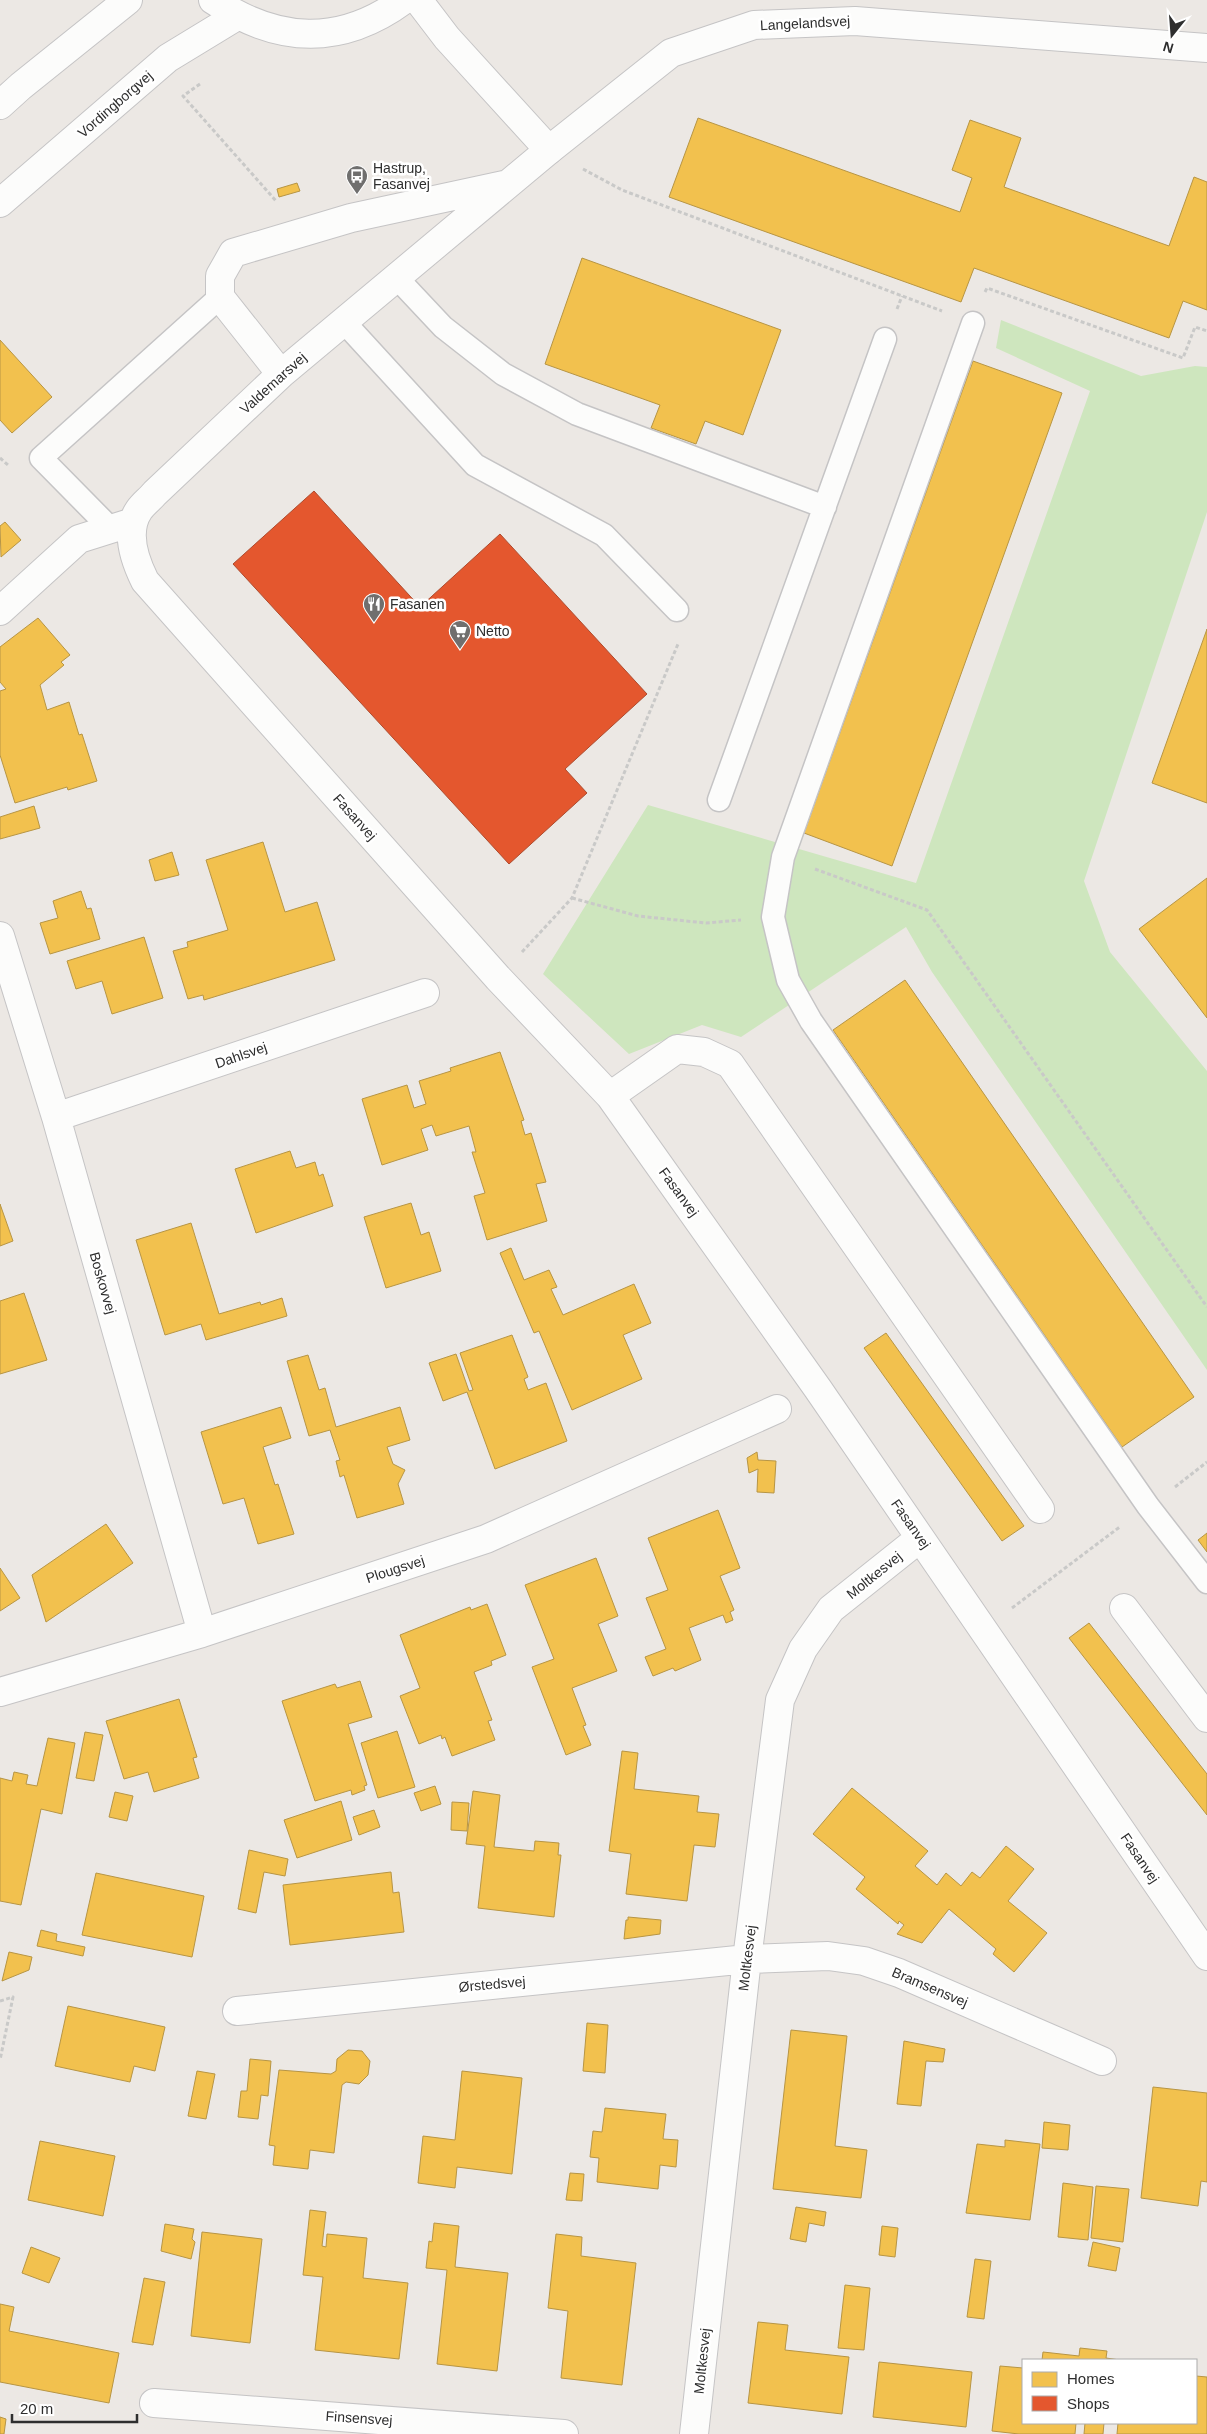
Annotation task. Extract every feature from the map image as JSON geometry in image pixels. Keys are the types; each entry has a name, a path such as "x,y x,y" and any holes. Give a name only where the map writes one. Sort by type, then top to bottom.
{"street":[{"path":"0,105 128,0"},
{"path":"213,0 237,16 262,27 289,33 316,34 343,30 370,21 404,0"},
{"path":"418,0 447,38 549,150"},
{"name":"Vordingborgvej","path":"0,203 177,52 237,16"},
{"name":"Langelandsvej","path":"549,150 671,53 754,25 855,21 1207,48"},
{"name":"Valdemarsvej","path":"122,525 280,374 549,150"},
{"path":"280,374 220,297 220,276 233,253 351,218 508,184"},
{"path":"0,611 79,539 122,525"},
{"name":"Fasanvej","path":"122,525 131,536 133,550 145,581 498,978 610,1096 688,1204 984,1629 1207,1956"},
{"name":"Boskovvej","path":"0,936 56,1118 202,1632"},
{"name":"Dahlsvej","path":"56,1118 425,993"},
{"path":"610,1096 677,1050 704,1052 730,1064 1040,1509"},
{"name":"Plougsvej","path":"0,1692 202,1632 486,1539 777,1409"},
{"name":"Moltkesvej","path":"694,2434 747,1959 780,1700 803,1649 831,1609 920,1538"},
{"path":"1124,1608 1207,1718"},
{"name":"Bramsensvej","path":"747,1959 828,1956 864,1961 899,1973 1102,2061"},
{"name":"Ørstedsvej","path":"237,2010 747,1959"},
{"name":"Finsensvej","path":"154,2403 564,2434"}],"lane":[{"path":"396,278 443,327 503,374 569,410 825,507"},
{"path":"122,525 42,458 220,297"},
{"path":"344,322 475,465 604,535 676,610"},
{"path":"973,323 784,857 773,917 788,980 811,1021 1148,1506 1207,1582"},
{"path":"720,800 885,338"}],"path":[{"path":"177,52 204,81 184,96 304,232"},
{"path":"549,150 622,190 973,323 987,288 1183,358 1195,327 1207,331"},
{"path":"498,978 572,898 684,629 676,610"},
{"path":"784,857 927,910 1207,1307"},
{"path":"572,898 638,916 706,922 773,917"},
{"path":"984,1629 1207,1462"},
{"path":"0,2001 13,1997 0,2060"}],"green space":[{"path":"1001,320 1141,376 1195,366 1207,367 1207,512 1084,881 1110,952 1207,1071 1207,1370 932,972 906,927 741,1037 702,1025 629,1054 543,974 648,805 916,883 1090,391 996,348"}],"building: Homes":[{"path":"698,118 960,212 972,178 952,170 970,120 1021,138 1004,187 1169,246 1194,177 1207,182 1207,310 1183,301 1169,338 974,268 961,302 669,197"},
{"path":"297,183 300,191 279,197 277,189"},
{"path":"582,258 781,330 743,435 705,421 696,444 651,428 660,405 545,364"},
{"path":"0,340 52,397 12,433 0,420"},
{"path":"973,361 1062,393 892,866 804,833"},
{"path":"5,522 21,540 1,557 0,526"},
{"path":"38,618 70,655 61,662 64,665 40,685 47,710 69,702 79,735 82,734 97,781 68,790 67,787 15,803 0,755 0,691 6,689 0,682 0,647"},
{"path":"1207,629 1207,803 1152,783"},
{"path":"34,806 40,828 0,839 0,817"},
{"path":"263,842 285,912 317,902 335,960 204,1000 203,995 188,999 173,951 188,947 187,942 228,930 206,860"},
{"path":"172,852 179,875 155,881 149,860"},
{"path":"1207,878 1207,1018 1139,929"},
{"path":"81,891 87,909 91,908 100,939 50,954 40,923 58,918 53,901"},
{"path":"144,937 163,998 112,1014 102,981 76,989 67,961"},
{"path":"905,980 1194,1397 1122,1447 833,1030"},
{"path":"500,1052 524,1120 521,1121 525,1135 531,1133 546,1182 536,1184 547,1221 487,1240 474,1196 485,1193 472,1152 476,1152 469,1126 436,1136 432,1125 421,1129 428,1150 382,1165 362,1099 407,1085 414,1108 426,1104 419,1081 451,1071 450,1068"},
{"path":"290,1151 296,1168 315,1162 319,1176 323,1174 333,1206 256,1233 235,1169"},
{"path":"411,1203 421,1235 429,1232 441,1271 386,1288 364,1217"},
{"path":"0,1204 13,1241 0,1246"},
{"path":"191,1223 219,1314 260,1302 261,1305 282,1298 287,1316 206,1340 201,1324 165,1335 136,1240"},
{"path":"511,1248 524,1280 549,1270 557,1287 551,1289 563,1315 634,1284 651,1323 623,1335 642,1379 572,1410 539,1331 534,1333 500,1253"},
{"path":"24,1293 47,1360 0,1374 0,1301"},
{"path":"886,1333 1024,1526 1002,1541 864,1348"},
{"path":"512,1335 528,1377 524,1379 528,1390 546,1383 567,1441 495,1469 467,1392 443,1401 429,1363 456,1354 469,1391 473,1390 460,1353"},
{"path":"308,1355 319,1390 325,1388 336,1427 400,1407 410,1440 387,1447 393,1464 405,1470 398,1484 404,1504 357,1518 344,1475 340,1477 336,1461 340,1460 330,1430 309,1436 287,1361"},
{"path":"281,1407 291,1438 263,1447 275,1485 278,1484 294,1534 258,1544 244,1498 223,1504 201,1432"},
{"path":"757,1452 758,1460 776,1461 774,1493 757,1492 758,1469 749,1473 747,1458"},
{"path":"718,1510 740,1568 720,1576 734,1610 730,1612 733,1620 726,1623 723,1615 689,1628 701,1660 675,1671 673,1668 653,1676 645,1657 666,1649 646,1598 668,1590 648,1538"},
{"path":"106,1524 133,1563 46,1622 32,1575"},
{"path":"1207,1533 1207,1552 1198,1540"},
{"path":"596,1558 618,1616 598,1624 617,1671 572,1688 586,1725 583,1726 591,1745 566,1755 532,1667 554,1659 525,1585"},
{"path":"0,1568 20,1598 0,1611"},
{"path":"487,1604 506,1655 491,1661 492,1665 474,1672 492,1720 488,1721 495,1740 452,1756 445,1737 442,1739 441,1735 419,1744 400,1696 420,1688 400,1635 470,1607 471,1610"},
{"path":"1089,1623 1207,1774 1207,1815 1069,1638"},
{"path":"360,1681 372,1717 348,1724 367,1785 364,1786 365,1790 352,1795 351,1790 315,1801 282,1701 335,1684 337,1688"},
{"path":"179,1699 197,1757 193,1758 199,1778 154,1792 148,1772 124,1779 106,1721"},
{"path":"397,1731 415,1787 378,1798 361,1743"},
{"path":"85,1732 103,1735 94,1781 76,1778"},
{"path":"48,1738 75,1743 62,1814 41,1809 21,1905 0,1901 0,1778 12,1781 14,1772 28,1775 26,1784 37,1786"},
{"path":"622,1751 638,1753 634,1789 699,1796 697,1812 719,1814 715,1847 694,1845 687,1901 626,1894 631,1854 609,1851"},
{"path":"435,1786 441,1804 421,1811 414,1793"},
{"path":"852,1788 928,1851 915,1866 937,1885 946,1873 961,1886 972,1872 980,1878 1006,1846 1034,1869 1008,1901 1047,1933 1014,1972 993,1954 996,1949 949,1909 922,1943 897,1934 904,1925 899,1921 898,1924 856,1889 865,1877 813,1834"},
{"path":"473,1791 500,1795 494,1847 534,1851 535,1841 559,1843 558,1855 561,1855 554,1917 478,1908 485,1846 466,1844"},
{"path":"115,1792 133,1796 127,1821 109,1817"},
{"path":"341,1801 352,1840 297,1858 284,1820"},
{"path":"452,1802 469,1803 467,1831 451,1830"},
{"path":"374,1810 380,1827 359,1835 353,1817"},
{"path":"249,1850 288,1859 285,1876 264,1872 256,1913 238,1909"},
{"path":"391,1872 393,1893 399,1892 404,1932 290,1945 283,1885"},
{"path":"96,1873 204,1896 192,1957 82,1935"},
{"path":"628,1917 661,1920 660,1934 624,1939"},
{"path":"41,1930 57,1934 56,1941 85,1947 83,1956 37,1946"},
{"path":"9,1952 32,1957 29,1970 2,1981"},
{"path":"68,2006 165,2027 155,2071 134,2066 130,2082 55,2066"},
{"path":"587,2023 608,2025 605,2073 583,2071"},
{"path":"791,2030 847,2036 835,2146 867,2150 861,2198 773,2189"},
{"path":"904,2041 945,2049 943,2062 926,2061 921,2106 897,2104"},
{"path":"348,2050 362,2051 370,2061 368,2075 359,2084 346,2082 342,2085 334,2153 310,2150 308,2169 273,2165 275,2146 269,2145 279,2070 331,2074 336,2071 337,2059"},
{"path":"250,2059 271,2061 268,2096 261,2095 258,2119 238,2117 241,2091 247,2091"},
{"path":"197,2071 215,2074 206,2119 188,2116"},
{"path":"462,2071 522,2078 512,2174 457,2167 455,2188 418,2183 423,2136 455,2140"},
{"path":"1153,2087 1207,2093 1207,2182 1201,2181 1198,2206 1141,2198"},
{"path":"605,2108 666,2114 663,2139 678,2140 676,2167 660,2165 658,2189 597,2182 599,2158 590,2157 593,2131 602,2132"},
{"path":"1044,2122 1070,2125 1068,2150 1042,2148"},
{"path":"1005,2140 1040,2144 1030,2220 966,2213 977,2144 1005,2147"},
{"path":"40,2141 115,2156 103,2216 28,2200"},
{"path":"570,2173 584,2174 582,2201 566,2200"},
{"path":"1063,2183 1093,2187 1088,2240 1058,2237"},
{"path":"1096,2186 1129,2189 1123,2242 1091,2238"},
{"path":"796,2207 826,2212 824,2226 809,2223 806,2242 790,2239"},
{"path":"310,2210 326,2212 322,2246 326,2247 327,2234 367,2238 363,2278 408,2283 399,2359 315,2350 323,2277 303,2275"},
{"path":"434,2223 459,2226 455,2267 508,2273 497,2371 437,2364 447,2270 426,2268 429,2241 432,2242"},
{"path":"165,2224 194,2229 192,2239 195,2242 191,2259 161,2251"},
{"path":"882,2226 898,2228 895,2257 879,2255"},
{"path":"202,2232 262,2239 250,2343 191,2336"},
{"path":"556,2234 582,2237 581,2256 636,2263 622,2385 561,2378 568,2311 548,2308"},
{"path":"1093,2242 1120,2248 1116,2271 1088,2266"},
{"path":"31,2247 60,2258 49,2283 22,2273"},
{"path":"975,2259 991,2261 984,2319 967,2317"},
{"path":"144,2278 165,2282 153,2345 132,2342"},
{"path":"845,2285 870,2288 864,2350 838,2348"},
{"path":"0,2304 14,2307 9,2331 119,2353 109,2403 0,2382"},
{"path":"758,2322 788,2325 785,2350 849,2357 842,2414 748,2403"},
{"path":"1080,2348 1107,2351 1106,2358 1113,2359 1042,2359 1043,2352 1079,2356"},
{"path":"879,2362 972,2372 966,2427 873,2417"},
{"path":"1000,2366 1022,2368 1022,2424 1076,2424 1075,2434 1019,2434 992,2431"},
{"path":"1197,2376 1207,2377 1207,2434 1117,2434 1118,2424 1197,2424"},
{"path":"0,2417 6,2419 4,2434 0,2434"},
{"path":"1085,2424 1104,2424 1103,2434 1084,2434"}],"building: Shops":[{"name":"Netto","path":"314,491 420,607 500,534 647,694 565,769 587,793 509,864 233,564"}],"place":[{"name":"Hastrup, Fasanvej","path":"357,195"},
{"name":"Fasanen","path":"374,623"},
{"name":"Netto","path":"460,650"}]}
